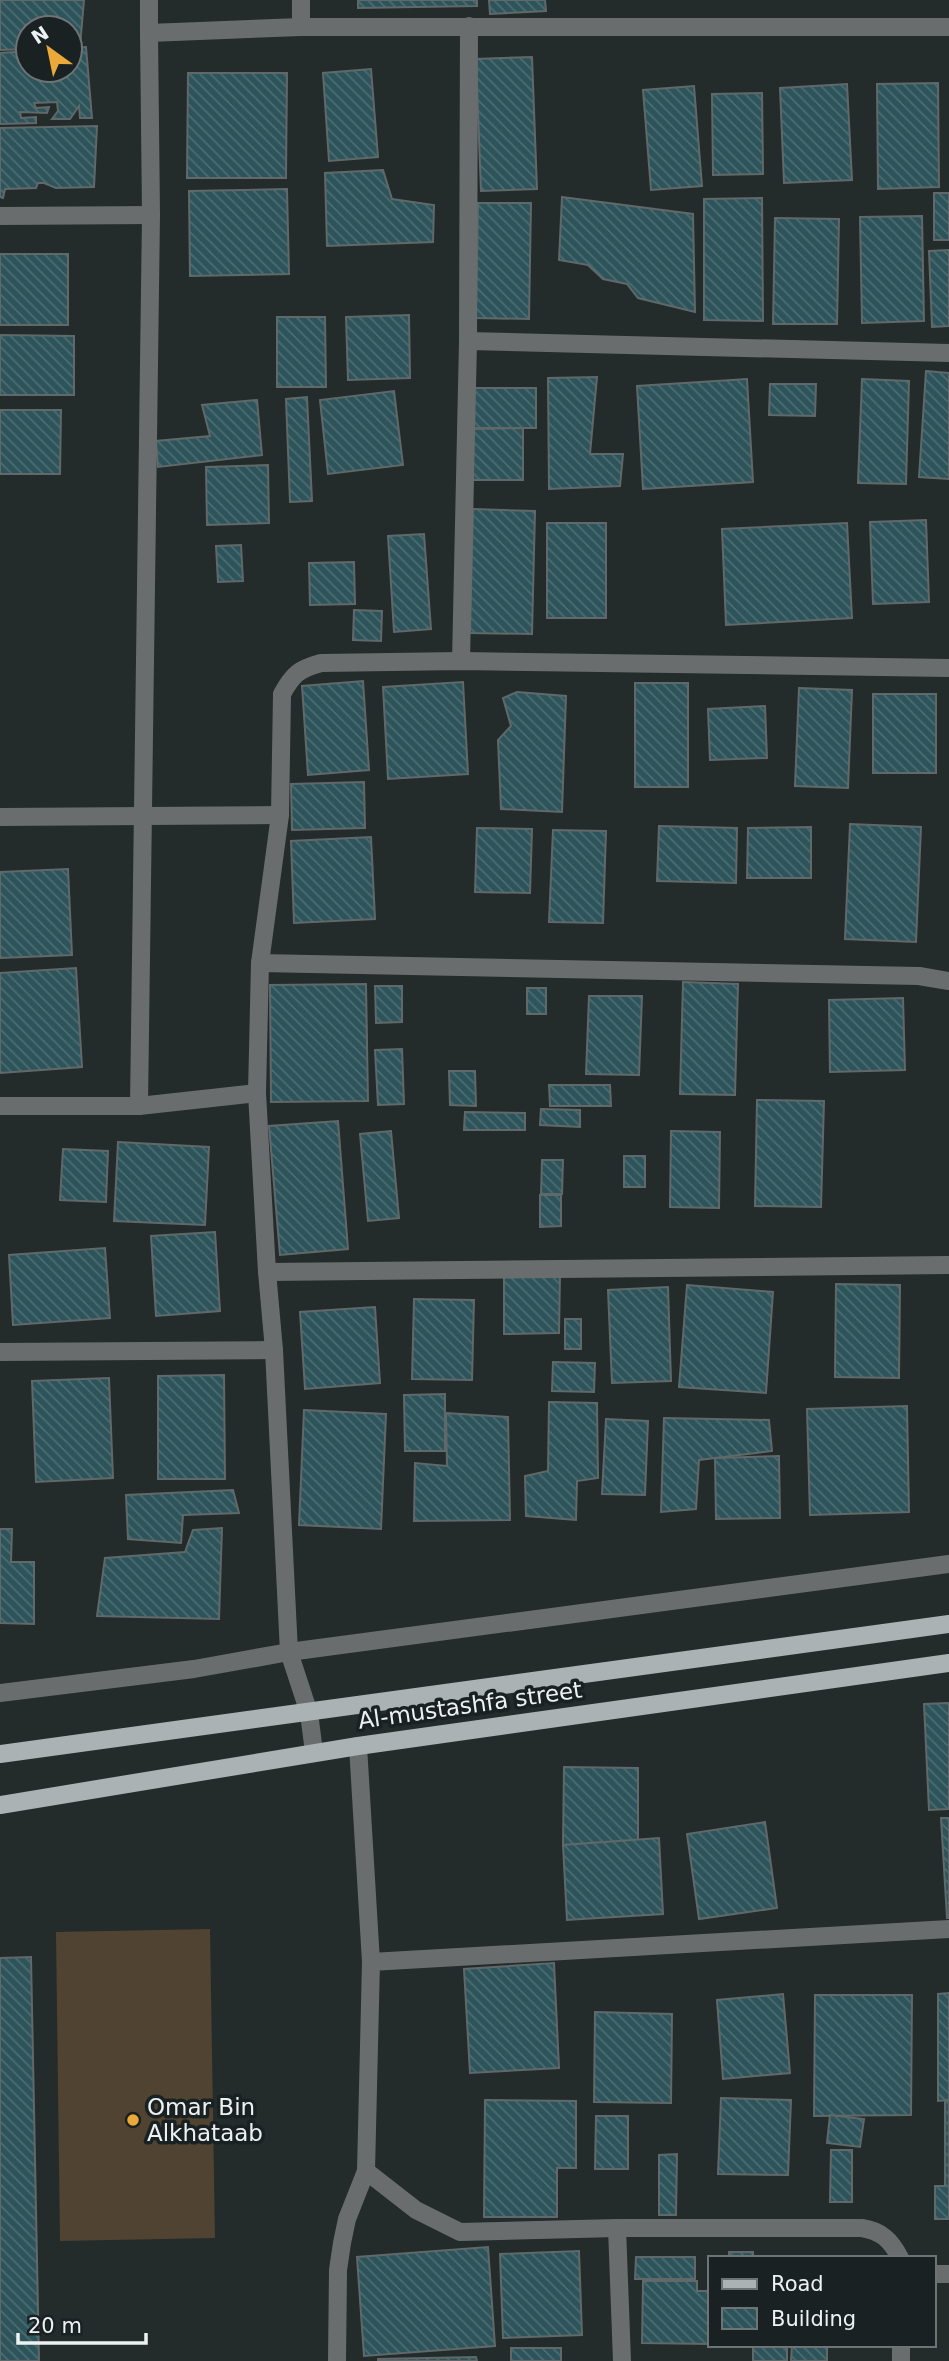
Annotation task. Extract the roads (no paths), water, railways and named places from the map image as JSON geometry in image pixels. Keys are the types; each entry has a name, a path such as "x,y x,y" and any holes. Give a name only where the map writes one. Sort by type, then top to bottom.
{"main road":[{"name":"Al-mustashfa street","path":"0,1754 949,1625"},
{"name":"Al-mustashfa street","path":"0,1805 314,1752 949,1663"}],"street":[{"path":"139,1106 150,215 149,0"},
{"path":"301,0 301,27"},
{"path":"461,661 468,341 469,26"},
{"path":"149,33 301,27 949,27"},
{"path":"0,216 150,215"},
{"path":"468,341 949,353"},
{"path":"314,1752 310,1713 289,1652 274,1349 257,1093 260,963 280,815 282,694 289,681 300,669 321,663 461,661 949,668"},
{"path":"0,817 280,815"},
{"path":"260,963 919,976 949,981"},
{"path":"0,1106 139,1106 257,1093"},
{"path":"267,1272 949,1265"},
{"path":"0,1352 274,1349"},
{"path":"0,1693 194,1669 289,1652 949,1564"},
{"path":"337,2361 338,2270 342,2242 346,2219 366,2171 371,1962 358,1746"},
{"path":"371,1962 949,1929"},
{"path":"366,2171 416,2210 460,2232 617,2228 862,2228 877,2231 892,2244 899,2256"},
{"path":"617,2228 622,2361"}],"place":[{"name":"Omar Bin Alkhataab","path":"133,2120"}]}
